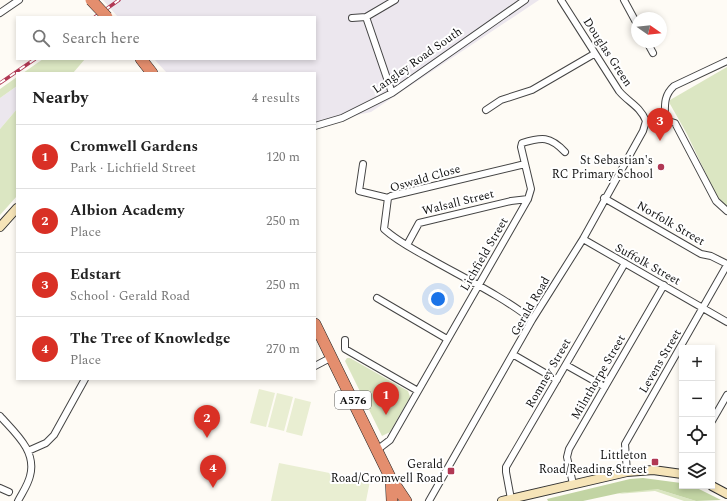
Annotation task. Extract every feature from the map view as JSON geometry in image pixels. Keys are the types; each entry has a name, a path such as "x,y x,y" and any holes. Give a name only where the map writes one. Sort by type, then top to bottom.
{"highway":[{"path":"91,0 106,16"},
{"path":"141,60 151,72"},
{"name":"A576","path":"316,326 390,477 406,501"},
{"name":"A576","path":"390,477 392,501"}],"street":[{"path":"0,13 19,0"},
{"path":"352,18 366,17 394,0"},
{"name":"Langley Road South","path":"316,126 342,118 392,93 525,0"},
{"name":"Douglas Green","path":"561,0 618,91 624,98 639,107 646,121"},
{"path":"624,0 631,13"},
{"path":"366,17 392,93"},
{"path":"650,48 653,53"},
{"path":"486,110 501,100 532,90 594,54"},
{"path":"665,120 664,104 669,90 674,86 727,61"},
{"path":"646,121 665,120 675,123 716,201 727,211"},
{"name":"Gerald Road","path":"429,501 514,355 532,320 583,239 604,198 643,131 646,121"},
{"name":"Lichfield Street","path":"377,450 390,440 528,199 531,189 522,143 537,139 547,139 556,143 565,152"},
{"path":"363,164 359,191 388,198"},
{"name":"Oswald Close","path":"406,245 384,229 388,198 525,164"},
{"name":"Norfolk Street","path":"604,198 701,254 711,256 727,265"},
{"name":"Walsall Street","path":"406,245 419,223 511,201 528,199"},
{"path":"0,227 16,209"},
{"name":"Suffolk Street","path":"583,239 727,322"},
{"path":"406,245 478,286 532,320"},
{"name":"Romney Street","path":"511,499 506,467 625,263"},
{"name":"Levens Street","path":"627,472 625,444 727,265"},
{"name":"Milnthorpe Street","path":"573,484 567,452 664,285"},
{"path":"377,298 447,339"},
{"path":"345,340 345,349 418,391"},
{"path":"514,355 557,380"},
{"path":"316,365 332,357"},
{"path":"566,364 605,387"},
{"path":"28,451 46,443 54,435 84,380"},
{"path":"714,417 727,397"},
{"path":"0,416 24,442 32,466 30,476 18,501"},
{"path":"502,501 627,472 653,470 679,474"},
{"path":"0,488 9,492"},
{"path":"715,488 727,494"}],"shaded area":[{"path":"103,0 539,0 371,112 316,124 316,72 166,72 155,60 316,60 316,16 117,16"},
{"path":"16,87 16,110 0,129 0,98"}],"green space":[{"path":"42,60 84,60 74,72 24,72"},
{"path":"727,67 727,207 717,197 687,134 670,104 670,100"},
{"path":"16,78 16,87 0,98 0,89"},
{"path":"16,110 16,197 0,215 0,129"},
{"path":"347,358 350,358 408,391 410,397 390,432 382,436 345,361"},
{"path":"259,389 275,393 266,427 250,423"},
{"path":"277,393 293,397 284,431 268,427"},
{"path":"295,398 311,402 302,436 286,432"},
{"path":"279,463 370,481 366,501 271,501"},
{"path":"643,478 679,483 679,489 699,489 721,500 696,501 657,489 620,493 583,501 548,501 547,499 630,479"},
{"path":"642,489 657,489 696,501 684,501 655,491 617,494"}],"railway":[{"path":"96,16 119,0"},
{"path":"16,72 34,60"},
{"path":"0,83 16,72"}],"place":[{"name":"Edstart","path":"660,141"},
{"name":"St Sebastian's RC Primary School","path":"661,167"},
{"name":"Cromwell Gardens","path":"386,415"},
{"name":"Albion Academy","path":"207,438"},
{"name":"Littleton Road/Reading Street","path":"655,462"},
{"name":"Gerald Road/Cromwell Road","path":"451,471"},
{"name":"The Tree of Knowledge","path":"213,488"}]}
